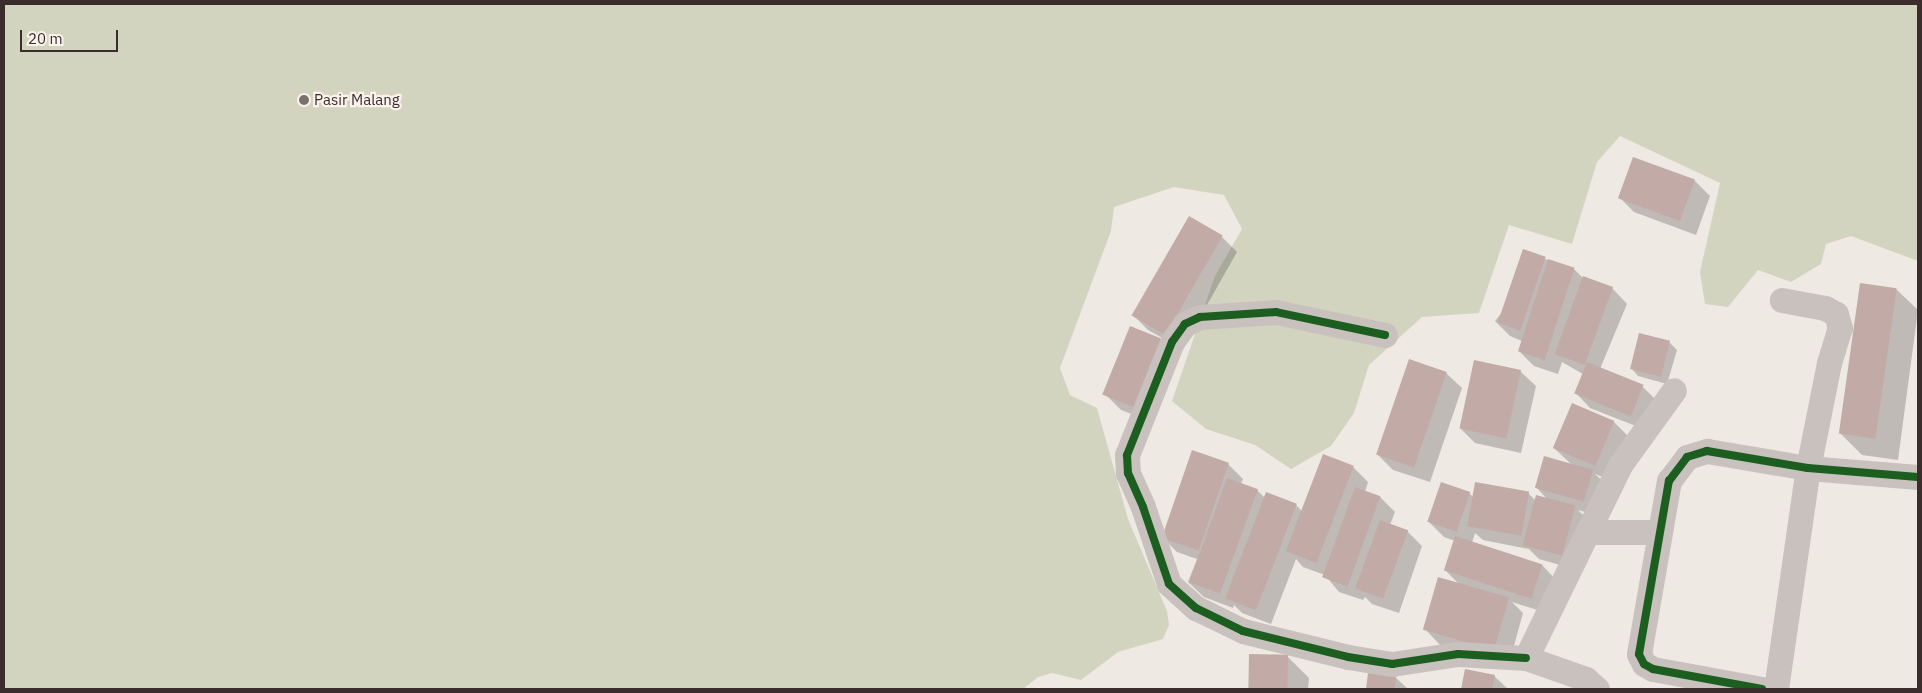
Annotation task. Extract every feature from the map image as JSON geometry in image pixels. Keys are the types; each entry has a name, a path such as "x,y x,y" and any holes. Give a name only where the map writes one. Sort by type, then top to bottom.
{"street":[{"path":"1776,689 1808,468 1829,363 1840,328 1836,314 1825,308 1782,300"},
{"path":"1385,335 1276,312 1200,317 1184,324 1172,342 1127,456 1128,474 1143,507 1169,584 1196,608 1243,631 1348,657 1392,664 1458,654 1526,658 1586,678 1597,689"},
{"path":"1526,658 1563,576 1588,532 1620,465 1635,449 1674,390"},
{"path":"1762,689 1653,669 1644,664 1638,654 1669,481 1687,458 1707,451 1808,468 1918,477"},
{"path":"1588,532 1659,532"}],"green space":[{"path":"4,4 1918,4 1918,261 1851,236 1826,244 1821,264 1791,282 1758,270 1728,307 1705,304 1700,272 1720,183 1620,136 1597,162 1572,244 1509,225 1479,313 1422,317 1369,365 1354,413 1331,446 1291,469 1255,445 1206,429 1172,401 1215,276 1242,229 1224,195 1174,187 1114,207 1111,231 1060,368 1070,395 1097,408 1128,519 1167,611 1169,625 1163,639 1118,652 1081,680 1052,673 1038,677 1023,689 4,689"}],"building":[{"path":"1633,157 1695,180 1680,221 1618,198"},
{"path":"1189,216 1223,236 1165,335 1132,316"},
{"path":"1523,249 1546,257 1520,331 1498,323"},
{"path":"1548,259 1575,268 1545,360 1518,351"},
{"path":"1583,276 1613,287 1585,365 1555,354"},
{"path":"1860,283 1897,288 1875,439 1839,434"},
{"path":"1130,326 1162,339 1135,408 1102,395"},
{"path":"1639,333 1670,341 1661,377 1630,369"},
{"path":"1409,359 1447,372 1414,468 1376,454"},
{"path":"1474,360 1521,370 1506,438 1459,428"},
{"path":"1587,362 1644,385 1631,416 1574,394"},
{"path":"1572,403 1614,421 1595,466 1553,448"},
{"path":"1192,450 1229,463 1199,551 1162,538"},
{"path":"1323,454 1354,466 1317,563 1286,551"},
{"path":"1544,456 1593,470 1584,502 1535,488"},
{"path":"1227,478 1258,489 1220,594 1189,582"},
{"path":"1441,482 1470,492 1457,532 1427,522"},
{"path":"1475,482 1529,492 1521,536 1467,526"},
{"path":"1355,487 1380,496 1348,586 1322,577"},
{"path":"1266,492 1297,504 1256,610 1225,598"},
{"path":"1536,495 1576,506 1562,556 1523,545"},
{"path":"1380,520 1408,530 1383,599 1355,589"},
{"path":"1455,536 1542,564 1531,599 1444,570"},
{"path":"1438,577 1509,597 1494,650 1423,630"},
{"path":"1249,654 1288,655 1287,689 1248,689"},
{"path":"1465,669 1495,675 1492,689 1461,689"},
{"path":"1368,673 1396,676 1395,689 1366,689"}],"cycle path":[{"path":"1385,335 1276,312 1200,317 1185,324 1172,342 1127,455 1128,473 1143,507 1169,584 1196,608 1243,631 1348,657 1392,664 1458,654 1526,658"},
{"path":"1762,689 1653,669 1644,664 1639,654 1669,481 1687,457 1707,451 1808,468 1918,477"}],"place":[{"name":"Pasir Malang","path":"304,100"}]}
